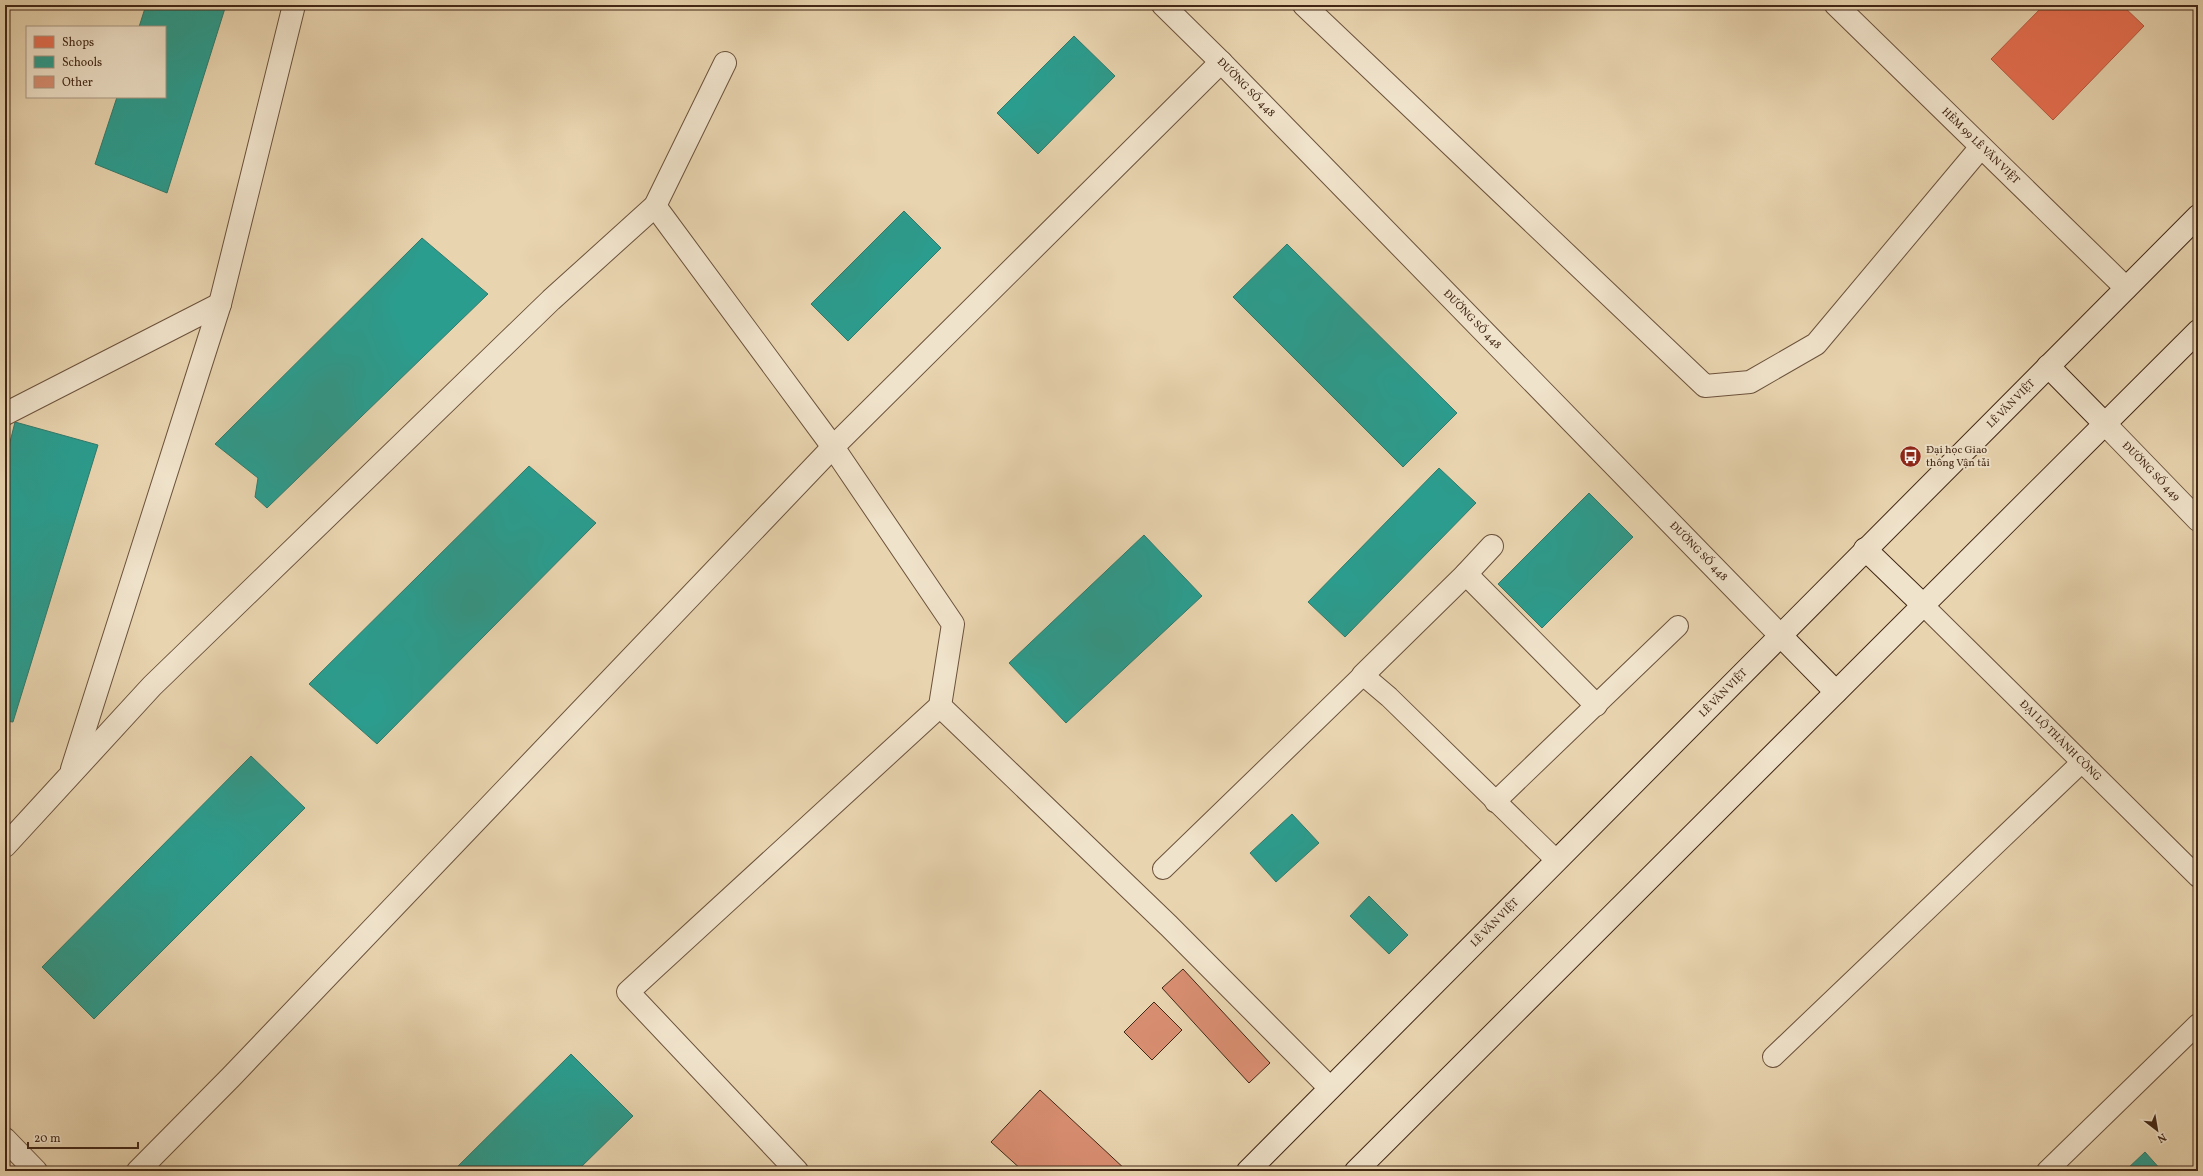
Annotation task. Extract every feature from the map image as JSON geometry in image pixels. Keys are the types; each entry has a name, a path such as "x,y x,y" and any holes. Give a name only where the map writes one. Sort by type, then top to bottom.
{"street":[{"path":"69,776 220,304 294,5"},
{"name":"ĐƯỜNG SỐ 448","path":"1162,5 1221,62 1836,692"},
{"path":"1304,5 1705,386 1750,382 1816,344 1981,147"},
{"name":"HẺM 99 LÊ VĂN VIỆT","path":"1836,5 2126,288"},
{"path":"138,1171 242,1065 833,447 1221,62"},
{"path":"5,846 152,686 546,306 655,206 726,63"},
{"path":"655,206 833,447 953,624 940,706 628,992 797,1171"},
{"name":"LÊ VĂN VIỆT","path":"1248,1171 1780,634 2198,216"},
{"path":"5,414 220,304"},
{"path":"1356,1171 2198,331"},
{"name":"ĐƯỜNG SỐ 449","path":"2048,366 2198,520"},
{"path":"1363,675 1466,574 1492,546"},
{"path":"1865,549 1923,605"},
{"path":"1466,574 1596,705"},
{"path":"940,706 1163,921 1330,1088"},
{"path":"5,1139 36,1171"}],"lane":[{"name":"ĐẠI LỘ THÀNH CÔNG","path":"1923,605 2198,877"},
{"path":"1495,802 1678,626"},
{"path":"1163,869 1363,675 1389,697 1556,860"},
{"path":"1773,1057 2082,762"},
{"path":"2047,1171 2198,1024"}],"building: Shops":[{"path":"2044,5 2122,5 2144,26 2053,120 1991,59"}],"building: Schools":[{"path":"146,5 226,5 167,193 95,164 117,98 166,98 166,26 139,26"},
{"path":"1074,36 1115,76 1038,154 997,113"},
{"path":"904,211 941,248 848,341 811,304"},
{"path":"422,238 488,294 267,508 255,497 258,478 215,444"},
{"path":"1287,244 1457,413 1403,467 1233,297"},
{"path":"15,422 98,445 13,722 5,721 5,462"},
{"path":"529,466 596,523 377,744 309,684"},
{"path":"1439,468 1476,503 1345,637 1308,602"},
{"path":"1589,493 1633,537 1542,628 1498,584"},
{"path":"1144,535 1202,596 1066,723 1009,663"},
{"path":"251,756 305,808 94,1019 42,967"},
{"path":"1292,814 1319,843 1276,882 1250,853"},
{"path":"1369,896 1408,935 1389,954 1350,916"},
{"path":"571,1054 633,1116 577,1171 453,1171"},
{"path":"2145,1152 2162,1171 2125,1171"}],"building: Other":[{"path":"1183,969 1270,1063 1249,1083 1162,988"},
{"path":"1154,1002 1182,1030 1152,1060 1124,1032"},
{"path":"1040,1090 1127,1171 1023,1171 991,1142"}],"place":[{"name":"Đại học Giao thông Vận tải","path":"1910,456"}]}
